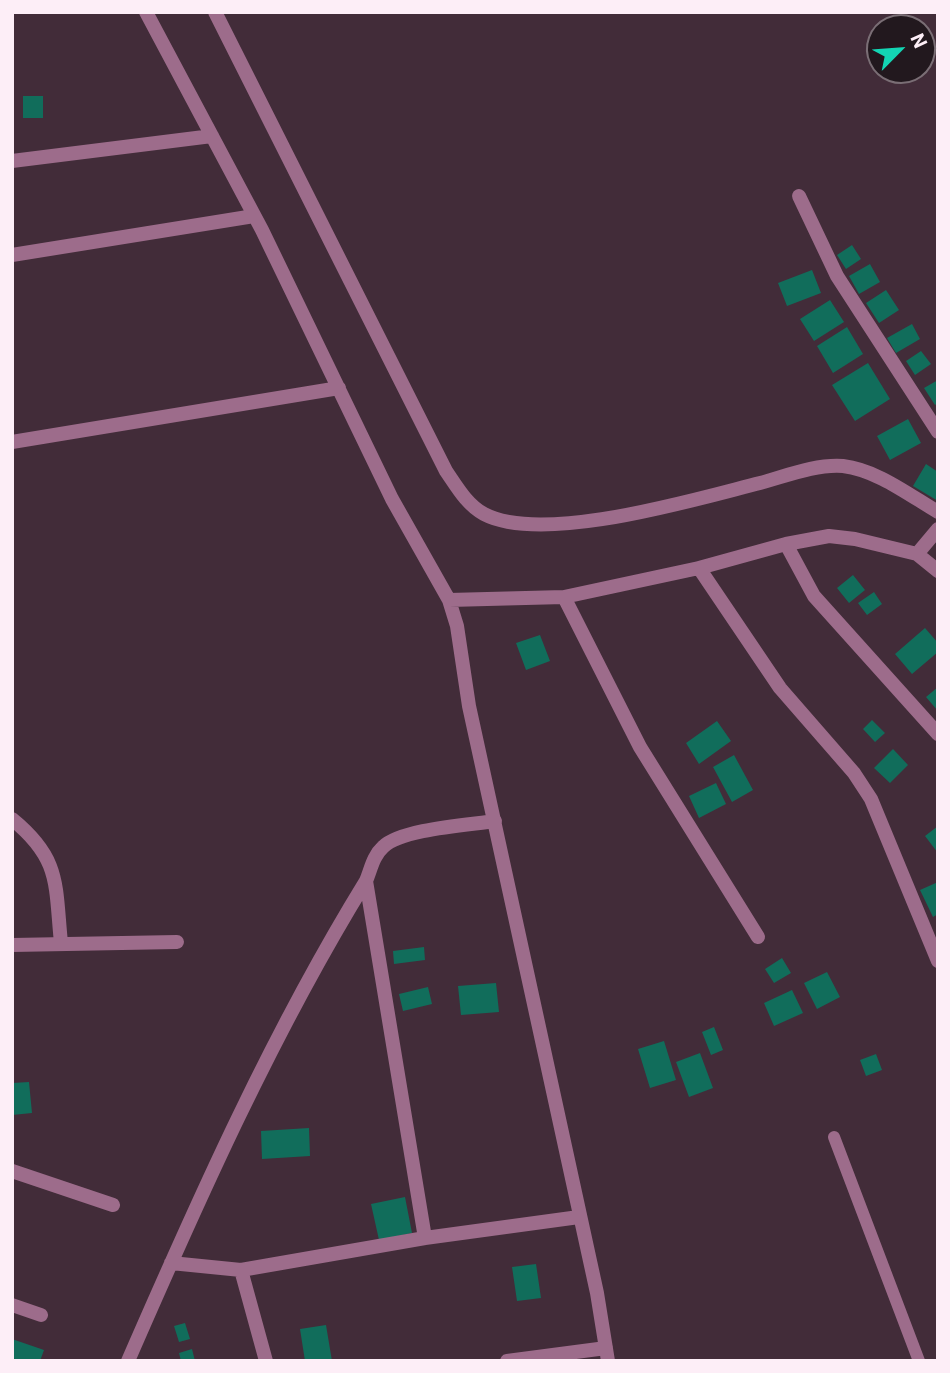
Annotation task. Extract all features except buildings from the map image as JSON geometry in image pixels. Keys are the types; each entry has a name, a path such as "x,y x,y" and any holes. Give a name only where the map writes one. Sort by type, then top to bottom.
{"street":[{"path":"146,12 254,216 392,499 449,600 457,626 469,706 607,1354 507,1361"},
{"path":"215,12 446,471 464,499 484,514 529,525 568,523 718,494 821,467 865,471 938,512"},
{"path":"12,161 212,136"},
{"path":"799,196 837,276 938,432"},
{"path":"12,255 254,216"},
{"path":"12,442 339,388"},
{"path":"921,549 937,530"},
{"path":"449,600 564,597 829,536 921,549 938,571"},
{"path":"786,544 814,596 938,734"},
{"path":"699,568 780,688 854,773 871,799 938,961"},
{"path":"564,597 640,747 758,937"},
{"path":"12,819 37,839 50,862 61,943"},
{"path":"128,1361 171,1263 316,962 366,881 374,859 384,845 402,837 495,821"},
{"path":"366,881 425,1238"},
{"path":"12,945 177,942"},
{"path":"12,1171 113,1205"},
{"path":"171,1263 241,1269 425,1238 579,1217"},
{"path":"241,1269 266,1361"},
{"path":"12,1305 41,1315"}],"lane":[{"path":"834,1137 919,1361"}]}
